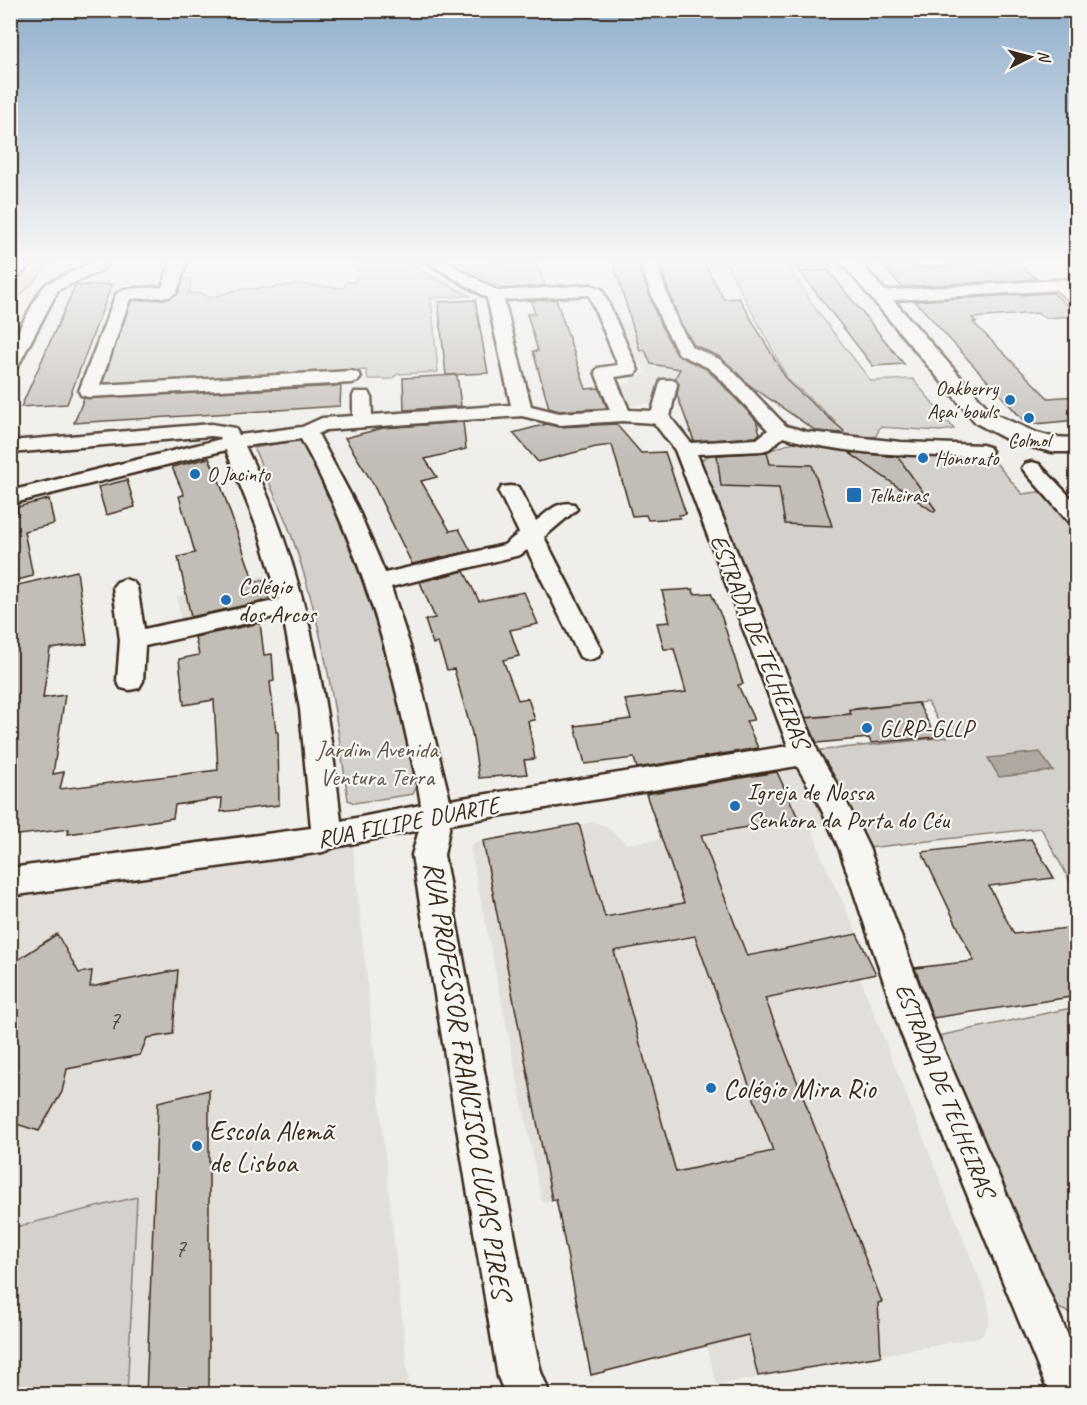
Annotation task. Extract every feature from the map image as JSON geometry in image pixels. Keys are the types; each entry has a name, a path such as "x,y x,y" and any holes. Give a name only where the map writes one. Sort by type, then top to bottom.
{"main road":[{"path":"905,327 984,418 989,433 995,439 1011,449 1037,456 1077,459"},
{"path":"1037,456 1077,445"}],"street":[{"path":"10,364 29,327"},
{"path":"112,327 88,391 352,377"},
{"path":"502,327 522,410"},
{"path":"611,327 629,370 604,372 622,415"},
{"path":"672,327 685,350 713,363 730,377 779,430 807,438 901,448 982,451"},
{"path":"10,498 230,437 363,422 522,410 559,419 622,415 660,417 668,384"},
{"path":"362,396 363,422"},
{"name":"ESTRADA DE TELHEIRAS","path":"660,417 685,449 805,754 831,799 854,848 920,1033 1071,1395"},
{"path":"315,428 378,582 396,636 415,708 437,814"},
{"path":"10,447 211,430 230,437 266,514 293,604 314,709 327,836"},
{"path":"685,449 762,445 779,430"},
{"path":"1037,456 1077,516"},
{"path":"510,492 589,651"},
{"path":"378,582 512,550 566,509"},
{"path":"125,587 133,640 130,681"},
{"path":"133,640 293,604"},
{"name":"RUA FILIPE DUARTE","path":"10,882 323,839 327,836 437,814 805,754"},
{"name":"RUA PROFESSOR FRANCISCO LUCAS PIRES","path":"437,814 428,855 513,1346 520,1377 528,1395"}],"shaded area":[{"path":"620,327 670,327 688,355 674,381 660,379 652,403 630,405 622,385 632,384 630,376 646,374 639,360 633,357"},
{"name":"Colégio dos Arcos","path":"267,575 275,603 182,625 177,597"},
{"path":"1040,752 1053,771 999,777 988,758"},
{"name":"Colégio Mira Rio","path":"803,767 827,824 812,828 823,860 876,974 860,978 986,1296 990,1315 988,1324 982,1336 970,1339 717,1385 706,1346 591,1375 557,1199 542,1202 470,847 476,842 595,822 605,826 627,844 661,839 646,795"},
{"name":"Escola Alemã de Lisboa","path":"353,846 410,1394 11,1394 10,898"}],"green space":[{"path":"119,327 434,327 438,372 398,374 391,379 368,379 366,370 96,388"},
{"path":"760,327 829,327 871,381 913,379 954,429 940,431 880,427 876,436 855,439 836,437 824,430 836,422 788,379"},
{"path":"807,438 965,452 991,457 1022,494 1047,491 1076,525 1076,892 1041,828 860,849 814,751 947,737 928,702 849,709 851,714 799,718 727,540 718,498 700,468 701,460 716,453 766,451"},
{"name":"Jardim Avenida Ventura Terra","path":"296,440 302,442 323,483 358,567 385,653 407,741 416,787 413,794 354,803 348,800 333,700 312,601 288,526 254,448"},
{"path":"1076,1007 1076,1316 1054,1306 938,1036"},
{"path":"137,1197 127,1394 11,1394 11,1228"}],"building":[{"path":"57,327 96,327 67,404 21,407"},
{"path":"441,327 480,327 488,373 446,375"},
{"path":"531,327 565,327 586,389 599,388 607,408 559,411 549,408 533,351 538,351"},
{"path":"633,327 661,327 677,355 706,369 716,378 756,420 760,433 756,437 694,441 677,395 679,384 675,378 680,369 651,364 645,350 640,351"},
{"path":"683,327 756,327 788,382 844,431 842,433 816,431 748,384 720,357 694,345"},
{"path":"842,327 874,327 904,364 873,366"},
{"path":"938,327 978,327 1048,398 1077,396 1077,420 1035,424 1031,419 1023,420"},
{"path":"457,375 461,406 404,410 403,378"},
{"path":"341,386 340,406 74,423 84,398"},
{"path":"463,422 466,449 425,459 437,477 421,481 450,531 459,529 471,551 412,564 372,482 345,438 383,428"},
{"path":"547,424 559,427 616,424 641,453 665,452 686,514 679,515 680,518 648,520 646,515 632,516 612,445 538,462 513,433"},
{"path":"767,452 770,464 812,465 832,526 785,524 779,488 721,486 717,455"},
{"path":"848,452 898,457 936,510 934,512"},
{"path":"209,458 219,480 254,582 263,580 269,600 191,617 178,557 195,553 179,496 184,495 172,467"},
{"path":"127,480 135,507 106,515 98,487"},
{"path":"49,499 54,524 24,531 33,576 10,582 10,515 18,515 17,507"},
{"path":"77,571 87,644 50,649 43,698 65,695 53,774 64,772 60,789 218,770 214,700 184,705 179,659 199,655 195,637 260,623 264,655 272,654 274,681 270,682 276,732 278,732 279,805 221,812 222,798 175,805 173,818 68,834 69,829 10,836 10,629 18,585"},
{"path":"464,571 479,601 524,592 538,624 510,630 519,656 503,660 518,700 528,698 535,720 528,721 535,759 524,760 527,774 479,778 472,733 454,669 447,670 438,643 433,644 425,620 435,618 420,582"},
{"path":"693,589 694,594 711,593 722,618 743,684 738,685 754,720 746,721 758,748 637,768 634,758 585,764 575,726 631,719 625,700 686,692 674,649 664,649 657,623 670,622 662,591"},
{"name":"GLRP-GLLP","path":"918,703 936,737 871,743 869,738 817,743 806,718 851,714 849,710"},
{"path":"777,772 798,818 701,835 747,956 857,934 876,974 765,998 882,1302 878,1303 881,1356 758,1376 748,1335 591,1375 556,1199 552,1200 483,841 579,824 605,917 684,903 646,794","holes":["695,936 773,1151 676,1172 614,951"]},
{"path":"1031,839 1054,878 989,886 1014,934 1077,927 1077,996 933,1018 915,968 974,961 922,852"},
{"path":"57,934 79,973 92,971 90,987 178,970 173,1034 147,1038 140,1055 67,1069 62,1092 39,1131 10,1122 10,965"},
{"path":"209,1090 209,1395 146,1395 158,1102"}],"place":[{"name":"Oakberry Açaí bowls","path":"1010,400"},
{"name":"Colmol","path":"1029,418"},
{"name":"Honorato","path":"923,458"},
{"name":"O Jacinto","path":"195,474"},
{"name":"Telheiras","path":"854,495"},
{"name":"Colégio dos Arcos","path":"226,600"},
{"name":"GLRP-GLLP","path":"867,728"},
{"name":"Igreja de Nossa Senhora da Porta do Céu","path":"735,806"},
{"name":"Colégio Mira Rio","path":"711,1088"},
{"name":"Escola Alemã de Lisboa","path":"197,1146"}]}
